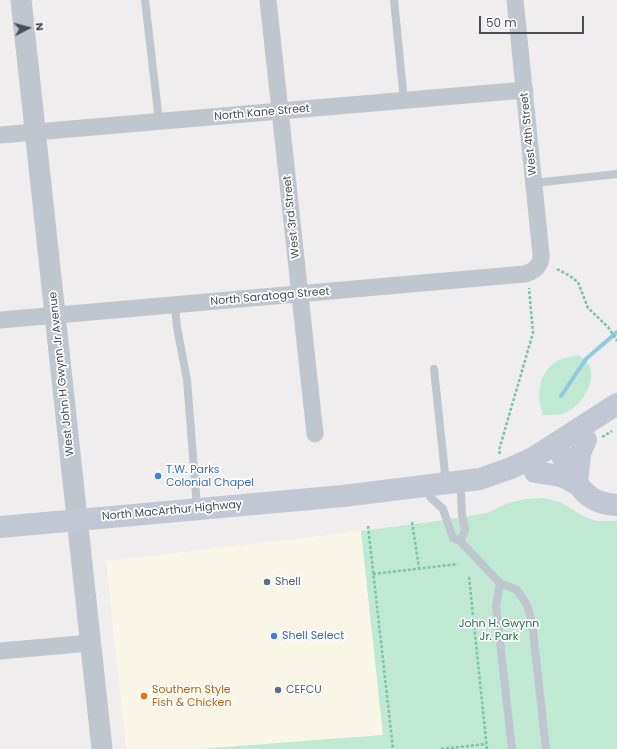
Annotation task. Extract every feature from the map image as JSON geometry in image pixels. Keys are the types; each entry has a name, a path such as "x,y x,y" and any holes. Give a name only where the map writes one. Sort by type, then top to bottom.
{"main road":[{"name":"North MacArthur Highway","path":"446,492 525,462 551,448 617,404"},
{"name":"North MacArthur Highway","path":"0,527 343,496 446,492 512,482 535,472 562,456 617,419"},
{"path":"577,484 580,453 586,440"},
{"path":"562,456 577,484 586,495 593,499 617,505"},
{"path":"535,472 561,476 577,484"}],"street":[{"name":"West John H Gwynn Jr Avenue","path":"21,0 102,749"},
{"name":"West 3rd Street","path":"268,0 315,434"},
{"name":"West 4th Street","path":"515,0 541,258 531,270"},
{"name":"North Kane Street","path":"0,135 525,90"},
{"name":"North Saratoga Street","path":"0,320 300,295 531,270"},
{"path":"0,651 90,643"}],"lane":[{"path":"145,0 159,121"},
{"path":"394,0 404,101"},
{"path":"534,183 617,174"},
{"path":"175,306 177,327 187,380 197,508"},
{"path":"434,369 446,492 443,509 453,538 460,541 500,584 517,590 529,610 546,749"},
{"path":"446,492 462,515 465,530 460,541"},
{"path":"500,584 496,606 512,749"}],"path":[{"path":"557,269 578,282 588,308 608,327 617,341"},
{"path":"502,460 499,450 533,333 528,282 531,270"},
{"path":"412,522 419,568"},
{"path":"368,526 393,749"},
{"path":"373,574 458,564"},
{"path":"470,577 487,749"},
{"path":"441,749 486,744"}],"shaded area":[{"path":"361,531 383,735 199,749 126,749 106,561"}],"green space":[{"path":"578,355 586,361 590,368 590,385 585,394 580,402 565,413 557,415 543,415 539,394 541,381 544,374 556,361"},
{"name":"John H. Gwynn Jr. Park","path":"543,498 560,502 585,517 597,521 617,521 617,749 199,749 383,735 361,531 487,513 508,503 526,499"}],"waterway":[{"path":"561,396 586,359 617,332"}],"place":[{"name":"T.W. Parks Colonial Chapel","path":"158,476"},
{"name":"Shell","path":"267,582"},
{"name":"Shell Select","path":"274,636"},
{"name":"CEFCU","path":"278,690"},
{"name":"Southern Style Fish & Chicken","path":"144,696"}]}
